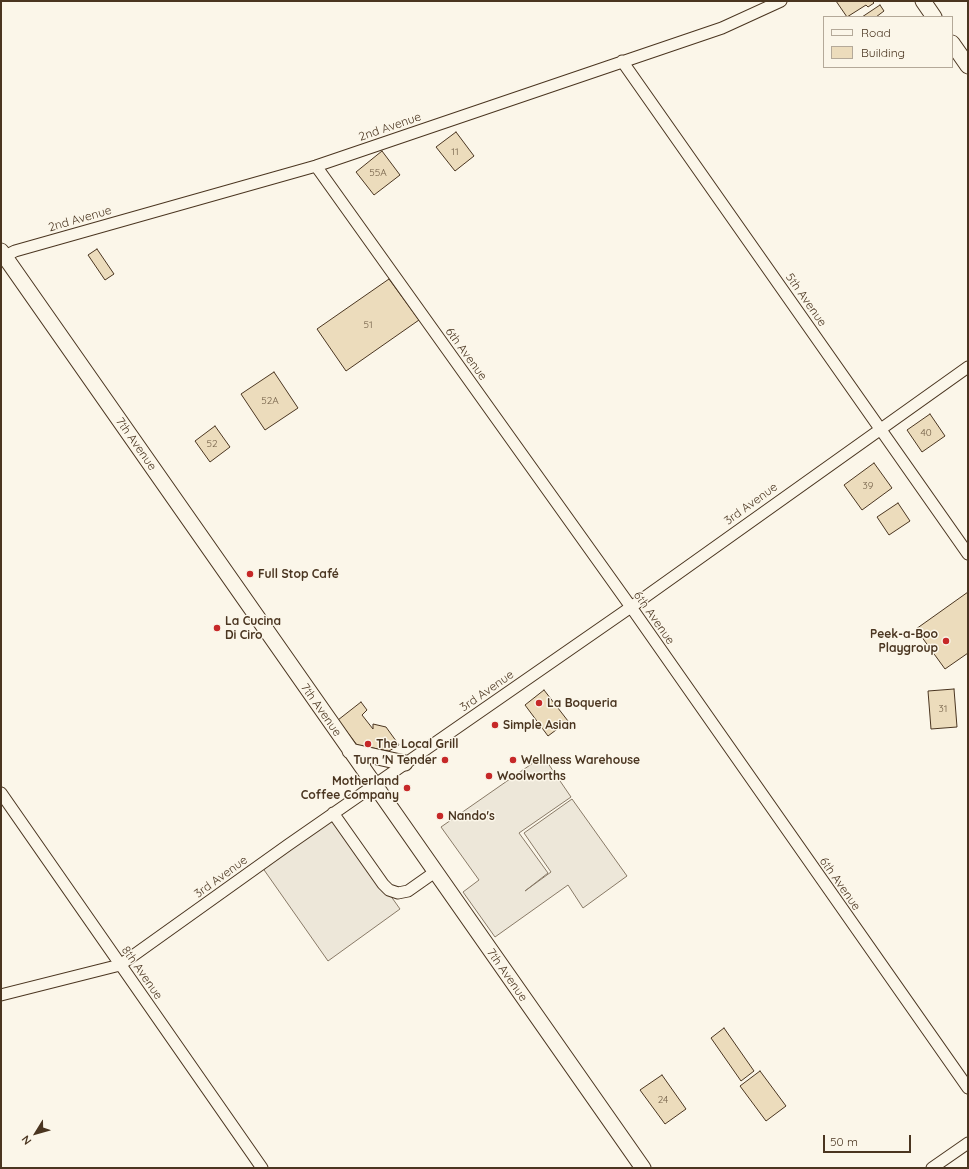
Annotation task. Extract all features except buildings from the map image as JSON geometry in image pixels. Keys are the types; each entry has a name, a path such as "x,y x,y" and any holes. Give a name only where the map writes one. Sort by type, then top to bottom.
{"main road":[{"path":"923,1 933,16"},
{"path":"953,44 968,66"},
{"name":"7th Avenue","path":"2,254 643,1168"},
{"path":"350,751 405,763"}],"street":[{"name":"2nd Avenue","path":"2,254 316,166 722,28 782,1"},
{"name":"5th Avenue","path":"622,61 968,554"},
{"name":"6th Avenue","path":"316,166 631,607 968,1088"},
{"name":"3rd Avenue","path":"1,995 120,965 333,813 631,607 968,366"},
{"name":"8th Avenue","path":"1,793 262,1168"},
{"path":"333,813 383,884 390,890 398,893 408,891 435,872"},
{"path":"932,1168 968,1143"}],"shaded area":[{"path":"543,756 571,797 519,833 548,873 525,891 551,872 524,833 572,799 627,876 583,908 568,885 495,937 463,892 479,880 441,827"},
{"path":"334,816 400,909 328,961 262,867"}],"place":[{"name":"Full Stop Café","path":"250,574"},
{"name":"La Cucina Di Ciro","path":"217,628"},
{"name":"Peek-a-Boo Playgroup","path":"946,641"},
{"name":"La Boqueria","path":"539,703"},
{"name":"Simple Asian","path":"495,725"},
{"name":"The Local Grill","path":"368,744"},
{"name":"Turn 'N Tender","path":"445,760"},
{"name":"Wellness Warehouse","path":"513,760"},
{"name":"Woolworths","path":"489,776"},
{"name":"Motherland Coffee Company","path":"407,788"},
{"name":"Nando's","path":"440,816"}]}
